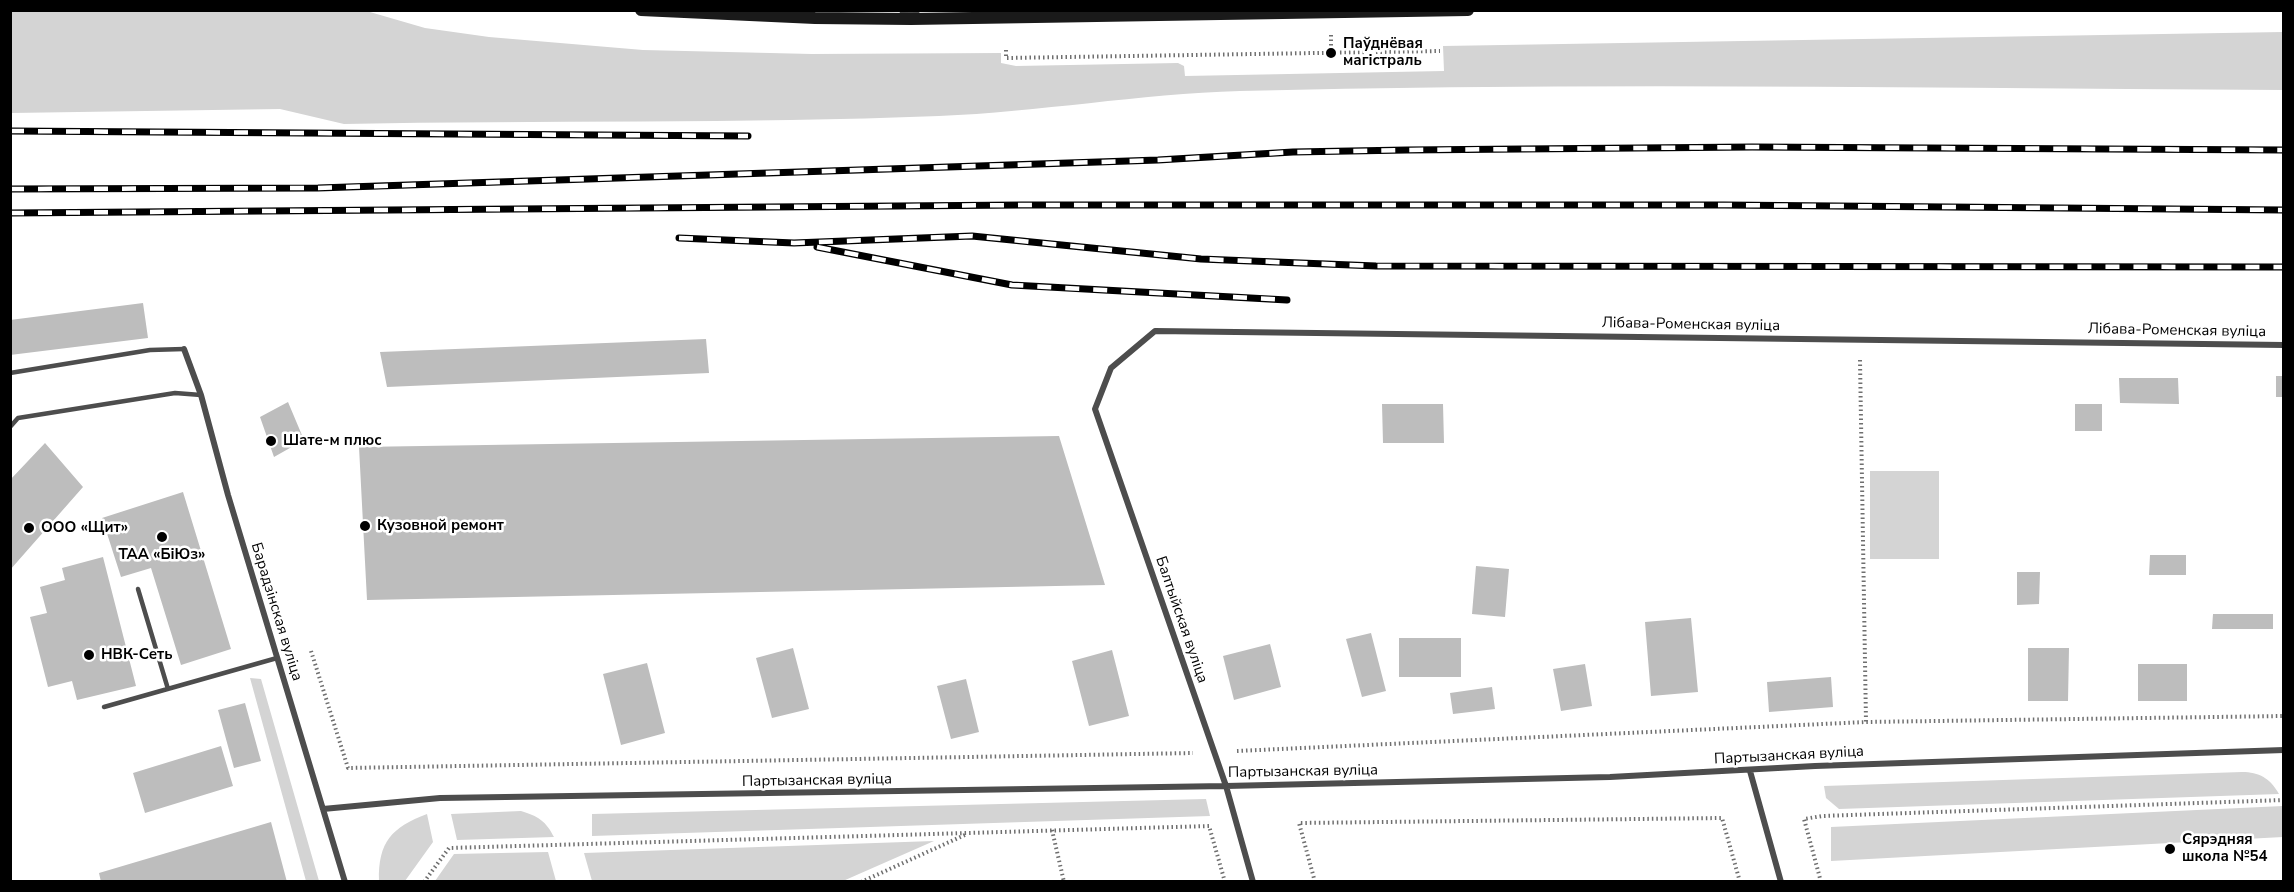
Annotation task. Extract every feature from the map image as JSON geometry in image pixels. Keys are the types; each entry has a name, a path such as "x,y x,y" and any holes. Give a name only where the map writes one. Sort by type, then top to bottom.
{"main road":[{"path":"641,10 815,18 910,13 1468,10"}],"street":[{"name":"Лібава-Роменская вуліца","path":"1112,368 1155,331 2283,345"},
{"name":"Барадзінская вуліца","path":"184,349 201,395 345,882"},
{"name":"Балтыйская вуліца","path":"1112,368 1095,409 1226,786 1253,882"},
{"name":"Партызанская вуліца","path":"323,809 440,798 1226,786 1610,777 1815,766 2283,750"},
{"path":"1750,771 1781,882"}],"lane":[{"path":"10,373 150,350 184,349"},
{"path":"10,427 18,418 175,393 201,395"},
{"path":"138,589 168,688"},
{"path":"104,707 278,658"}],"path":[{"path":"1006,50 1006,58 1440,51"},
{"path":"1860,339 1866,722"},
{"path":"311,651 348,768 1214,752 1866,722 2283,716"},
{"path":"1821,882 1804,819 1822,816 2283,800"},
{"path":"1315,882 1299,823 1722,818 1740,882"},
{"path":"424,882 449,848 1209,826 1225,882"},
{"path":"1052,830 1064,882"},
{"path":"861,882 969,832"}],"shaded area":[{"path":"363,10 425,28 489,37 643,50 812,54 1001,53 1001,63 1016,66 1178,63 1184,66 1185,76 1444,71 1443,46 2283,32 2284,90 1762,86 1370,88 1202,93 939,116 716,121 344,124 280,109 11,113 10,11"},
{"path":"1870,471 1939,471 1939,559 1870,559"},
{"path":"250,678 261,679 319,881 306,881"},
{"path":"2242,772 2264,777 2279,794 1839,809 1826,798 1824,786"},
{"path":"1206,799 1210,816 592,836 592,814"},
{"path":"2283,806 2283,837 1831,861 1831,827"},
{"path":"521,811 541,820 554,837 457,840 451,814"},
{"path":"427,814 433,842 405,881 379,881 381,856 389,838 405,824"},
{"path":"934,841 843,881 592,881 584,853"},
{"path":"548,852 556,881 435,881 454,854"}],"building":[{"path":"143,303 148,338 10,355 10,320"},
{"path":"706,339 709,373 387,387 380,352"},
{"path":"2276,376 2284,376 2284,397 2276,397"},
{"path":"2119,378 2178,378 2179,404 2120,403"},
{"path":"288,402 304,440 274,457 260,417"},
{"path":"1382,404 1443,404 1444,443 1383,443"},
{"path":"2075,404 2102,404 2102,431 2075,431"},
{"path":"1059,436 1105,585 367,600 359,447"},
{"name":"ООО «Щит»","path":"45,443 83,487 10,570 10,480"},
{"path":"183,492 231,649 181,665 151,568 121,577 102,518"},
{"path":"2150,555 2186,555 2186,575 2149,575"},
{"path":"103,557 136,686 77,700 72,681 48,687 30,617 47,613 40,587 65,580 62,568"},
{"path":"1476,566 1509,569 1505,617 1472,614"},
{"path":"2017,572 2040,572 2039,604 2017,605"},
{"path":"2213,614 2273,614 2273,629 2212,629"},
{"path":"1691,618 1698,692 1651,696 1645,622"},
{"path":"1371,633 1386,691 1362,697 1346,639"},
{"path":"1399,638 1461,638 1461,677 1399,677"},
{"path":"1270,644 1281,687 1234,700 1223,656"},
{"path":"793,648 809,709 772,718 756,658"},
{"path":"2028,648 2069,648 2068,701 2028,701"},
{"path":"1112,650 1129,716 1089,726 1072,661"},
{"path":"647,663 665,733 621,745 603,674"},
{"path":"1585,664 1592,706 1561,711 1553,669"},
{"path":"2138,664 2187,664 2187,701 2138,701"},
{"path":"1831,677 1833,707 1769,712 1767,682"},
{"path":"966,679 979,732 951,739 937,686"},
{"path":"1492,687 1495,709 1453,714 1450,693"},
{"path":"245,703 261,761 234,768 218,710"},
{"path":"221,746 233,786 145,813 133,773"},
{"path":"271,822 287,882 101,882 99,873"}],"railway":[{"path":"10,131 748,136"},
{"path":"10,189 318,188 1158,160 1293,152 1407,150 1752,147 2284,150"},
{"path":"10,213 1022,205 1724,205 2284,210"},
{"path":"679,238 794,243 972,236 1201,259 1376,266 2284,267"},
{"path":"817,247 1012,285 1287,300"}],"place":[{"name":"Паўднёвая магістраль","path":"1331,53"},
{"name":"Шате-м плюс","path":"271,441"},
{"name":"Кузовной ремонт","path":"365,526"},
{"name":"ООО «Щит»","path":"29,528"},
{"name":"ТАА «БіЮз»","path":"162,537"},
{"name":"НВК-Сеть","path":"89,655"},
{"name":"Сярэдняя школа №54","path":"2170,849"}]}
